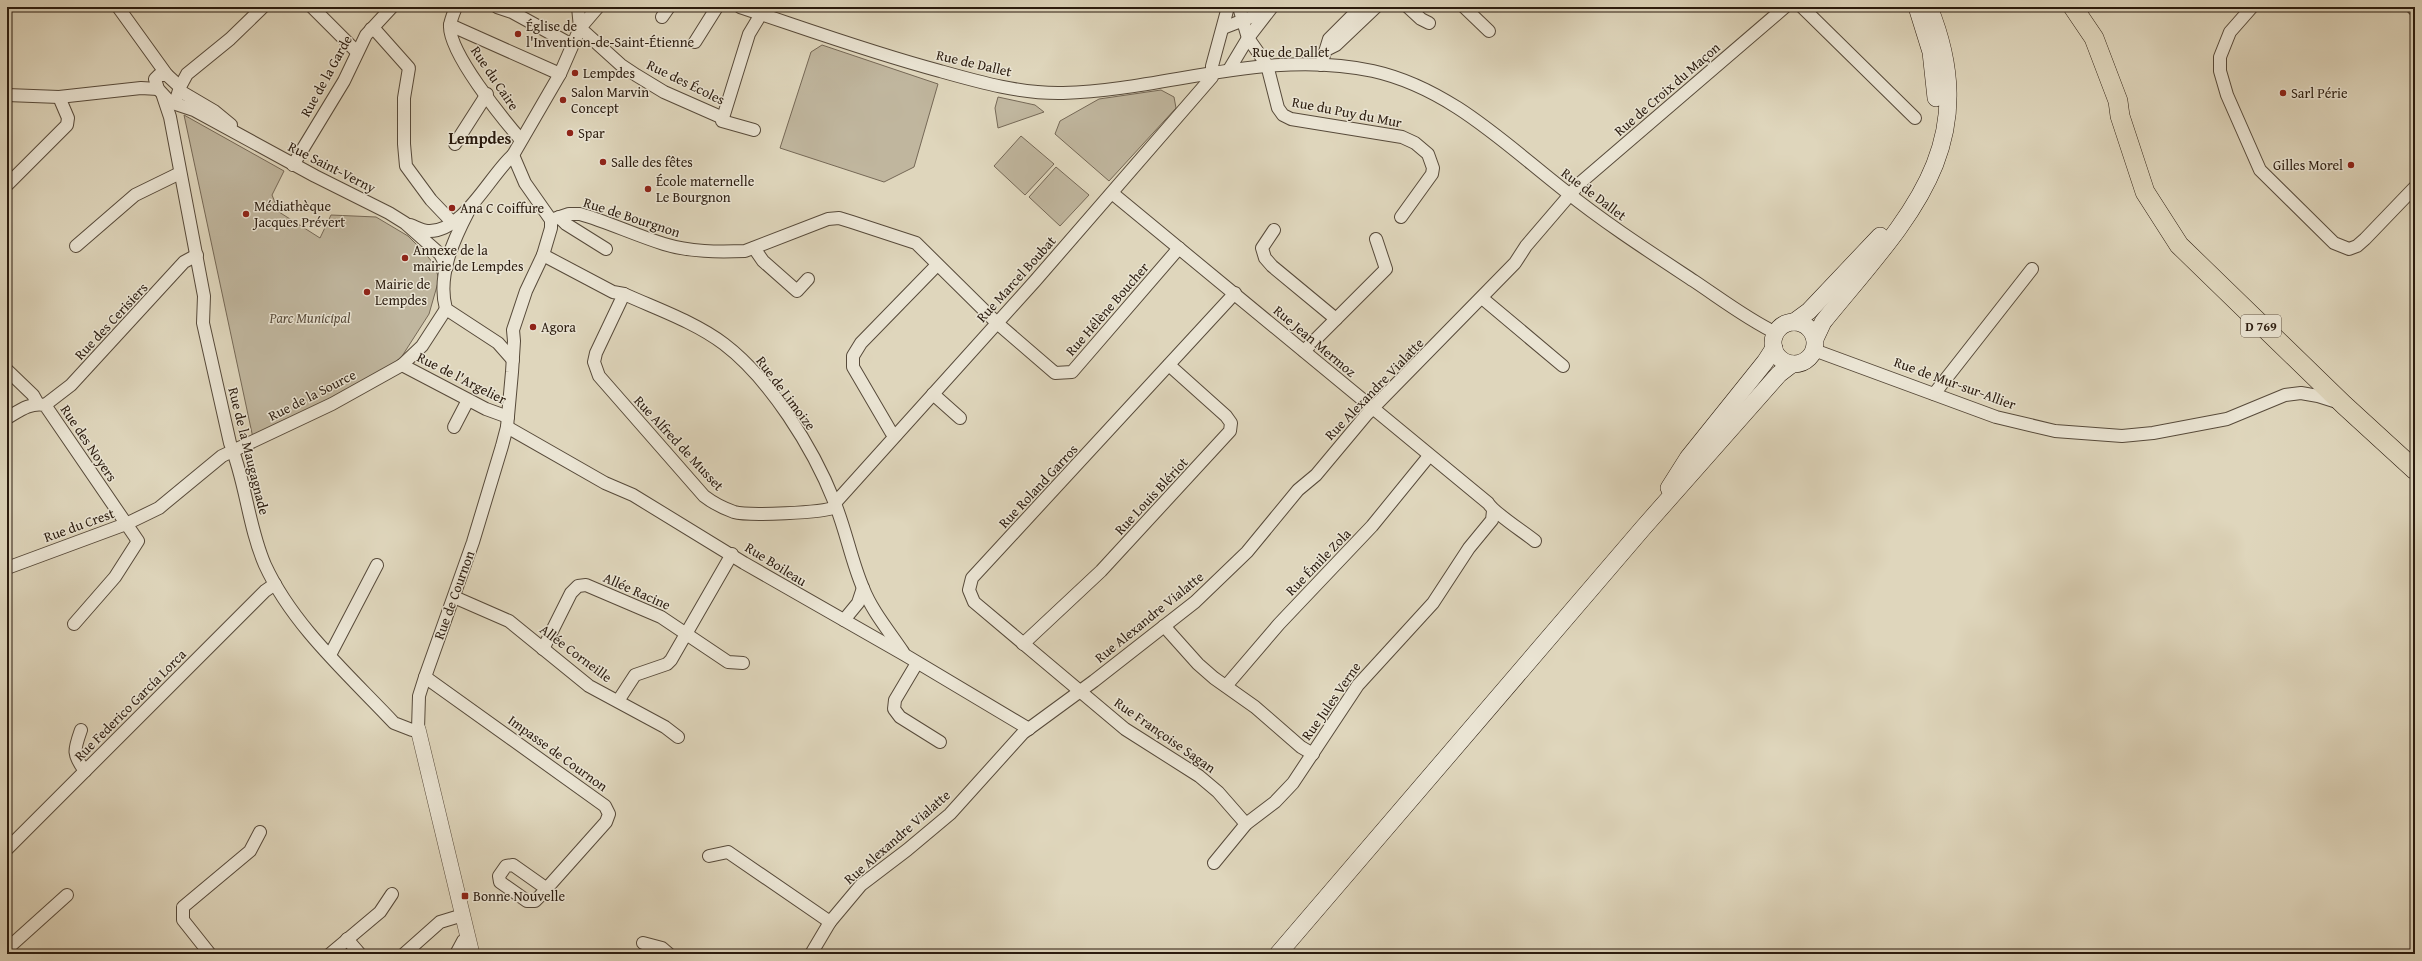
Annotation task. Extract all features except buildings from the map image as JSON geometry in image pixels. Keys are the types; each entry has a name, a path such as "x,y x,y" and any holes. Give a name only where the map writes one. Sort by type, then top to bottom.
{"main road":[{"path":"1643,528 1688,458 1765,362 1784,325 1794,322 1810,311 1889,226 1908,198 1923,165 1933,134 1936,94 1931,52 1917,7"},
{"path":"1278,954 1643,528 1779,374 1792,364 1803,362 1814,344 1823,322 1907,219 1934,169 1944,135 1947,93 1943,50 1929,7"},
{"name":"D 769","path":"2073,7 2094,38 2118,101 2120,116 2145,192 2160,219 2179,245 2344,405 2415,470"},
{"path":"1794,322 1809,329 1814,344"},
{"path":"1775,340 1782,360 1792,364"}],"street":[{"name":"Rue de la Maugagnade","path":"118,7 146,48 164,89 204,296 203,323 233,450 258,546 275,584 298,618 330,655 394,723 412,730 418,729"},
{"path":"164,89 180,89 187,74 230,38 263,7"},
{"path":"312,7 357,52"},
{"name":"Rue de la Garde","path":"293,165 344,81 357,52 371,29 392,7"},
{"path":"456,7 450,25 560,74"},
{"path":"496,7 514,10 572,45"},
{"path":"578,7 580,28"},
{"path":"513,360 498,343 446,309 443,297 447,267 453,243 470,207 502,165 513,155 560,74 580,28 598,7"},
{"path":"695,42 717,7"},
{"name":"Rue de Dallet","path":"740,7 921,66 974,81 1051,93 1095,90 1230,68 1267,65 1321,65 1372,71 1415,84 1440,97 1486,127 1570,195 1620,233 1748,317 1775,340"},
{"name":"Rue Marcel Boubat","path":"836,505 896,435 1185,111 1212,77 1228,7"},
{"path":"1239,7 1248,29 1267,65"},
{"path":"1321,65 1329,39 1361,7"},
{"path":"1326,50 1336,45 1376,7"},
{"path":"1408,7 1421,19 1429,23"},
{"path":"1464,7 1489,32"},
{"name":"Rue de Croix du Maçon","path":"1570,195 1580,183 1785,7"},
{"path":"1802,7 1915,118"},
{"path":"2252,7 2224,41 2220,57 2220,71 2229,102 2256,163 2266,177 2334,243 2349,249 2365,239 2415,186"},
{"path":"2412,7 2415,10"},
{"path":"1230,68 1248,29 1270,9"},
{"path":"723,118 749,34 761,14"},
{"name":"Rue du Caire","path":"450,25 455,45 466,68 521,140"},
{"name":"Rue des Écoles","path":"580,28 621,65 664,92 723,118 722,121 754,130"},
{"path":"371,29 377,32 409,68 404,98 406,166 431,200 452,222"},
{"path":"1222,31 1248,29"},
{"name":"Rue du Puy du Mur","path":"1267,65 1275,102 1283,115 1291,119 1402,137 1415,143 1428,154 1432,161 1432,174 1401,217"},
{"name":"Rue Saint-Verny","path":"7,95 59,97 141,88 180,89 214,111 245,137"},
{"name":"Rue Saint-Verny","path":"164,89 179,106 194,110 293,165 380,208 405,223"},
{"path":"455,144 487,94"},
{"path":"7,185 66,125 68,118 59,97"},
{"path":"513,155 525,184 555,219 566,224 606,249"},
{"path":"76,246 135,195 180,173"},
{"name":"Rue Jean Mermoz","path":"1112,193 1235,293 1429,456 1488,503 1493,511 1503,515 1535,541"},
{"name":"Rue Alexandre Vialatte","path":"811,954 830,922 861,885 908,850 950,814 1023,733 1195,602 1247,552 1298,490 1316,475 1372,409 1515,263 1526,246 1570,195"},
{"path":"405,223 426,231 435,231 452,222 470,207"},
{"name":"Rue de Bourgnon","path":"555,219 580,214 664,244 682,248 731,252 745,251 754,248 812,223 839,218 916,242 937,265 997,323"},
{"path":"498,343 506,338 513,330 526,291 543,256 555,219"},
{"path":"405,223 440,254 447,267"},
{"path":"1274,230 1262,248 1265,258 1272,266 1336,319"},
{"path":"1304,351 1386,269 1376,239"},
{"path":"754,248 763,261 797,291 808,279"},
{"name":"Rue Hélène Boucher","path":"997,323 1055,373 1072,372 1180,248"},
{"name":"Rue des Cerisiers","path":"7,418 26,407 41,404 71,385 184,262 197,255"},
{"name":"Rue de Limoize","path":"543,256 613,292 624,294 709,334 740,358 767,387 801,437 836,505 863,588 880,619 904,655"},
{"path":"896,435 891,432 856,374 853,356 861,342 937,265"},
{"path":"1934,394 2032,269"},
{"name":"Rue Roland Garros","path":"1080,690 974,602 969,590 972,578 1235,293"},
{"name":"Rue Alfred de Musset","path":"624,294 596,354 596,370 598,376 704,496 722,507 749,514 836,505"},
{"path":"1482,298 1563,366"},
{"name":"Rue de la Source","path":"159,508 222,456 332,404 402,364 422,346 446,309"},
{"name":"Rue de Cournon","path":"472,954 418,729 419,696 478,528 507,422 513,360 513,330"},
{"name":"Rue de Mur-sur-Allier","path":"1814,344 1934,394 1996,417 2054,431 2122,436 2153,433 2227,419 2285,395 2301,393 2318,396 2344,405"},
{"name":"Rue de l'Argelier","path":"402,364 507,422"},
{"name":"Rue Louis Blériot","path":"1023,644 1101,571 1230,431 1231,423 1226,416 1170,365"},
{"name":"Rue des Noyers","path":"7,370 41,404 138,541 115,577 74,624"},
{"path":"933,394 960,418"},
{"path":"454,427 468,400"},
{"name":"Rue Boileau","path":"507,422 605,483 633,496 732,554 744,563 866,632 1029,729"},
{"name":"Rue Émile Zola","path":"1226,686 1279,624 1372,526 1429,456"},
{"name":"Rue du Crest","path":"7,568 126,524 159,508"},
{"name":"Rue Jules Verne","path":"1214,863 1246,824 1285,792 1313,754 1358,685 1387,651 1425,614 1470,548 1492,520 1493,511"},
{"path":"618,701 635,675 667,664 732,554"},
{"path":"330,655 377,566"},
{"name":"Rue Federico García Lorca","path":"7,849 259,597 275,584"},
{"name":"Allée Racine","path":"543,648 571,593 578,586 592,588 652,612 728,662 743,663"},
{"path":"844,620 858,603 863,588"},
{"name":"Allée Corneille","path":"454,597 509,621 589,686 665,727 678,737"},
{"path":"866,632 875,628 880,619"},
{"path":"1164,626 1198,664 1255,707 1301,747 1313,754"},
{"path":"917,663 895,700 894,709 900,717 940,742"},
{"name":"Impasse de Cournon","path":"425,677 605,806 609,814 606,822 547,889"},
{"name":"Rue Françoise Sagan","path":"1080,690 1125,729 1199,776 1218,792 1246,824"},
{"path":"81,730 76,744 76,758 85,771"},
{"path":"210,954 183,920 183,907 250,851 260,832"},
{"path":"709,856 728,852 830,922"},
{"path":"330,954 380,912 392,894"},
{"path":"7,949 66,895"},
{"path":"404,954 440,922 463,915"},
{"path":"456,954 462,941 468,937"},
{"path":"347,939 360,954"},
{"path":"643,943 662,948 669,954"}],"green space":[{"path":"822,45 938,84 914,167 884,182 780,148 811,52"},
{"path":"1161,90 1174,97 1176,108 1109,181 1055,134 1060,121 1099,99"},
{"path":"998,97 1035,105 1044,112 998,128 995,108"},
{"name":"Parc Municipal","path":"184,115 284,171 272,195 279,212 320,238 331,215 376,217 408,236 434,264 439,279 429,314 397,364 253,438"},
{"path":"1021,136 1054,164 1025,195 994,166"},
{"path":"1056,167 1089,195 1060,226 1029,197"}],"place":[{"name":"Église de l'Invention-de-Saint-Étienne","path":"518,34"},
{"name":"Lempdes","path":"575,73"},
{"name":"Sarl Périe","path":"2283,93"},
{"name":"Salon Marvin Concept","path":"563,100"},
{"name":"Spar","path":"570,133"},
{"name":"Salle des fêtes","path":"603,162"},
{"name":"Gilles Morel","path":"2351,165"},
{"name":"École maternelle Le Bourgnon","path":"648,189"},
{"name":"Ana C Coiffure","path":"452,208"},
{"name":"Médiathèque Jacques Prévert","path":"246,214"},
{"name":"Annexe de la mairie de Lempdes","path":"405,258"},
{"name":"Mairie de Lempdes","path":"367,292"},
{"name":"Agora","path":"533,327"},
{"name":"Bonne Nouvelle","path":"465,896"}],"district":[{"name":"Lempdes","path":"480,138"}]}
